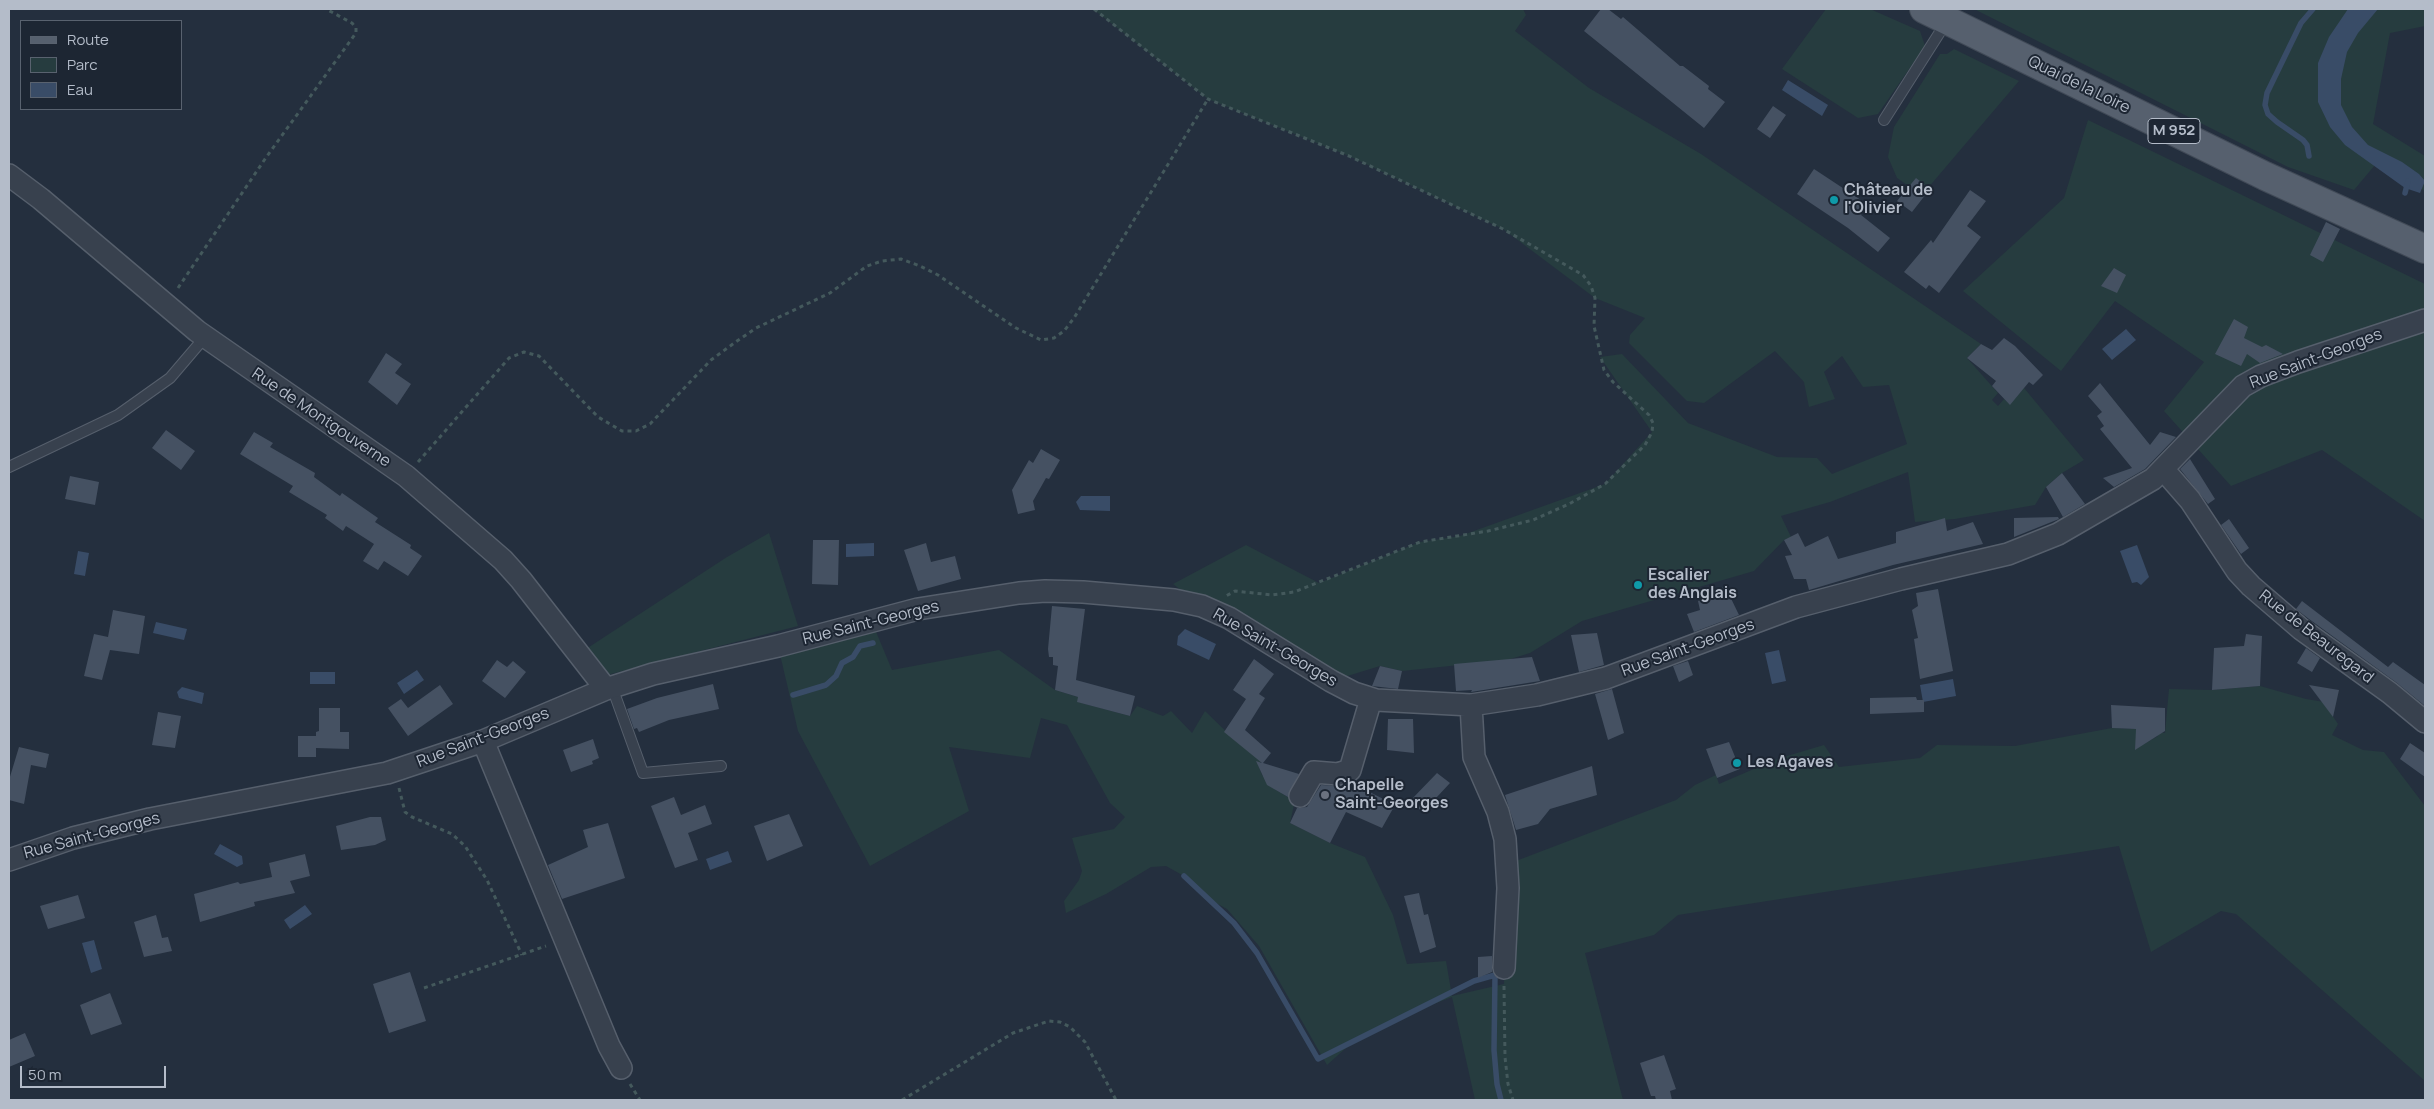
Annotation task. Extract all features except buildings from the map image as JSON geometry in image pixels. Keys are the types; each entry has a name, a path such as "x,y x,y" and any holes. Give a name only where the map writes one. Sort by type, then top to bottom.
{"main road":[{"name":"Quai de la Loire","path":"1936,15 2265,176 2425,249"}],"street":[{"name":"Rue de Montgouverne","path":"9,175 41,199 205,337 406,476 509,567 609,688"},
{"name":"Rue Saint-Georges","path":"9,860 73,838 150,819 395,771 483,740 609,688 653,674 778,646 918,609 1045,590 1166,599 1202,606 1216,611 1331,681 1371,699 1421,704 1471,705 1537,696 1606,678 1796,607 1901,578 2008,554 2070,527 2136,490 2163,469 2242,386 2260,376 2298,362 2425,320"},
{"name":"Rue de Beauregard","path":"2163,469 2190,500 2237,571 2251,586 2301,630 2390,693 2425,722"},
{"path":"1300,796 1314,772 1338,774 1350,770 1371,699"},
{"path":"1471,705 1474,757 1498,812 1505,839 1508,888 1504,968"},
{"path":"483,740 609,1046 621,1068"}],"lane":[{"path":"1884,120 1936,15"},
{"path":"9,467 118,415 170,378 205,337"},
{"path":"609,688 643,773 721,766"}],"path":[{"path":"166,305 298,113 356,33 352,23 326,9"},
{"path":"1094,9 1208,99 1349,156 1503,229 1583,275 1591,286 1595,298 1594,326 1604,370 1613,382 1649,415 1653,423 1652,432 1645,445 1605,484 1569,504 1542,516 1488,531 1420,542 1294,592 1272,595 1235,591 1228,593 1216,611"},
{"path":"406,476 509,358 524,352 539,356 598,417 622,431 636,431 650,424 711,360 737,341 756,328 830,293 867,266 882,261 901,259 920,266 1016,328 1041,340 1054,338 1064,331 1074,318 1208,99"},
{"path":"395,771 406,812 412,817 452,834 465,846 487,880 522,954"},
{"path":"424,988 565,940"},
{"path":"1504,968 1505,1057 1508,1084 1513,1100"},
{"path":"902,1100 1013,1033 1049,1021 1060,1022 1070,1027 1085,1042 1116,1100"}],"green space":[{"path":"1093,9 1523,9 1526,15 1515,31 1589,88 1701,154 1981,344 1967,358 1998,393 1992,400 1998,406 2004,399 2010,404 2024,388 2084,460 2062,473 2046,487 2035,505 1955,519 1915,522 1908,472 1830,502 1781,516 1791,537 1784,540 1754,571 1582,621 1530,653 1507,660 1402,671 1380,666 1331,681 1202,606 1173,584 1246,545 1319,583 1420,542 1460,536 1605,484 1652,432 1600,357 1622,354 1688,423 1777,457 1817,458 1832,474 1907,444 1889,385 1863,387 1842,356 1824,372 1835,399 1809,407 1804,382 1775,351 1704,403 1687,401 1629,343 1630,335 1645,318 1595,298 1503,229 1349,156 1208,99"},
{"path":"1826,9 1870,9 1920,31 1925,46 1878,114 1858,118 1782,69"},
{"path":"1974,9 2425,9 2425,26 2390,33 2373,124 2425,156 2425,191 2375,165 2354,190 2288,167"},
{"path":"1954,49 2019,81 1922,195 1897,178 1888,157 1894,127 1940,54 1947,54"},
{"path":"2088,120 2425,284 2425,521 2322,450 2231,486 2164,411 2204,362 2115,301 2061,371 1963,291 2064,198"},
{"path":"769,533 798,626 607,675 586,649 727,557"},
{"path":"872,622 892,670 999,650 1055,690 1078,697 1078,702 1130,716 1137,706 1163,716 1171,711 1192,733 1205,711 1237,742 1243,743 1250,735 1263,760 1258,764 1262,775 1276,790 1293,800 1296,796 1290,823 1330,843 1365,857 1393,915 1407,964 1446,961 1452,996 1504,984 1508,864 1676,800 1695,785 1716,775 1719,784 1777,759 1824,745 1839,767 1920,758 1937,745 2015,746 2112,728 2136,729 2136,743 2144,744 2158,736 2158,732 2165,733 2169,689 2212,690 2260,686 2306,699 2336,704 2330,712 2338,724 2332,735 2363,750 2384,752 2425,806 2425,1081 2236,914 2221,911 2151,952 2119,846 1678,915 1654,935 1585,953 1623,1100 1475,1100 1452,997 1392,1020 1355,1040 1327,1065 1259,946 1227,909 1205,897 1184,876 1166,866 1151,867 1106,894 1066,913 1064,901 1079,880 1082,871 1072,838 1114,829 1125,817 1110,803 1067,725 1041,718 1030,758 949,747 969,811 870,866 798,731 778,646"}],"water":[{"path":"2348,9 2378,9 2358,33 2347,52 2341,79 2341,105 2352,127 2368,145 2402,162 2419,174 2425,181 2420,193 2405,188 2345,145 2330,127 2318,102 2318,63 2329,37"},
{"path":"1788,80 1828,105 1822,116 1782,90"},
{"path":"2126,329 2136,340 2112,360 2102,349"},
{"path":"1081,496 1110,496 1110,511 1080,510 1076,502"},
{"path":"874,543 874,556 846,557 846,544"},
{"path":"2137,545 2149,577 2141,585 2137,582 2132,583 2120,551"},
{"path":"78,551 89,553 85,576 74,574"},
{"path":"156,622 187,629 184,640 153,633"},
{"path":"1185,629 1216,644 1209,660 1177,645 1178,636"},
{"path":"1779,650 1786,681 1772,684 1765,653"},
{"path":"417,670 424,680 404,694 397,683"},
{"path":"310,672 335,672 335,684 310,684"},
{"path":"1953,679 1956,696 1923,702 1920,685"},
{"path":"182,687 204,693 202,704 179,698 177,692"},
{"path":"220,844 242,856 243,864 237,867 214,854"},
{"path":"728,851 732,862 710,870 706,859"},
{"path":"305,905 312,914 290,929 284,920"},
{"path":"94,940 102,969 91,973 82,943"}],"waterway":[{"path":"2309,156 2307,145 2303,140 2268,114 2265,105 2267,93 2301,23 2313,9"},
{"path":"2405,193 2408,181"},
{"path":"793,695 826,685 836,676 842,663 853,657 860,646 873,643"},
{"path":"1184,876 1234,923 1257,953 1318,1059 1474,981 1502,973"},
{"path":"1495,976 1494,1050 1497,1084 1501,1100"}],"place":[{"name":"Château de l'Olivier","path":"1834,200"},
{"name":"Escalier des Anglais","path":"1638,585"},
{"name":"Les Agaves","path":"1737,763"},
{"name":"Chapelle Saint-Georges","path":"1325,795"}]}
